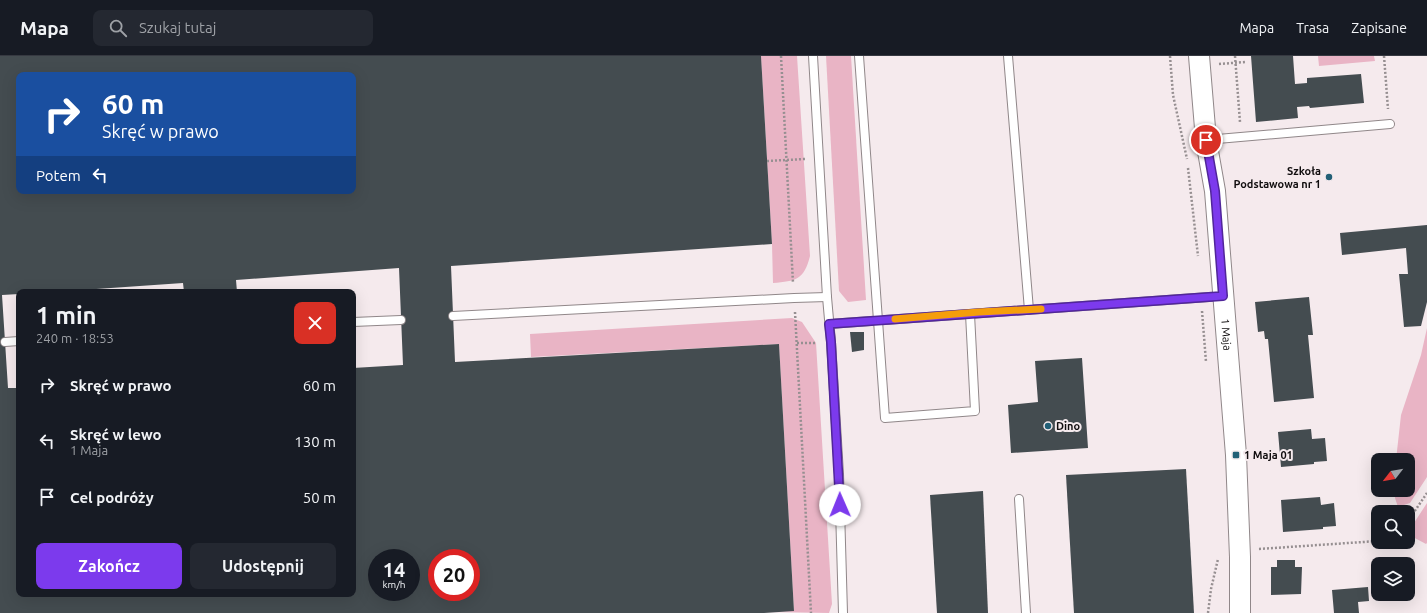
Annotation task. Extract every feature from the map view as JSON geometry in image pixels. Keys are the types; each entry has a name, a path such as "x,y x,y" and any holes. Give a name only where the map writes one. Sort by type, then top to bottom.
{"street":[{"name":"1 Maja","path":"1199,56 1206,140 1215,191 1236,455 1240,557 1240,613"}],"lane":[{"path":"813,56 839,474 843,613"},
{"path":"859,56 886,418 975,411 970,314"},
{"path":"1008,56 1029,310"},
{"path":"1206,140 1390,124"},
{"path":"829,324 1223,296"},
{"path":"453,316 827,297"},
{"path":"356,322 401,320"},
{"path":"6,342 16,341"},
{"path":"1019,499 1026,613"}],"path":[{"path":"781,56 811,613"},
{"path":"1170,56 1173,95 1188,165 1198,258"},
{"path":"1234,56 1241,137"},
{"path":"1384,56 1390,124"},
{"path":"1217,64 1245,62"},
{"path":"767,161 819,159"},
{"path":"1202,297 1201,313 1208,366"},
{"path":"1415,511 1427,493"},
{"path":"1252,549 1371,541"},
{"path":"1208,613 1211,589 1218,558"}],"shaded area":[{"path":"761,56 797,56 810,256 805,270 798,278 773,283 772,244"},
{"path":"826,56 851,56 866,300 848,302 839,291"},
{"path":"1318,56 1374,56 1375,61 1319,66"},
{"path":"792,318 802,322 816,343 832,604 829,613 775,612 794,611 779,344 531,357 530,334"},
{"path":"1427,328 1427,477 1415,495 1415,453 1397,453 1401,415 1421,355"},
{"path":"1414,497 1410,503 1404,505 1397,505 1395,498"},
{"path":"1427,503 1426,544 1415,538 1415,521"}],"building":[{"path":"0,56 761,56 772,244 451,266 455,362 779,344 794,611 764,613 0,613"},
{"path":"1251,56 1293,56 1295,84 1307,83 1307,78 1361,74 1364,103 1310,108 1309,106 1297,107 1298,118 1256,122"},
{"path":"1427,225 1427,302 1421,326 1404,327 1399,274 1408,274 1406,248 1342,255 1340,233"},
{"path":"1309,297 1313,335 1308,335 1314,398 1274,402 1268,339 1265,339 1264,331 1258,332 1255,302"},
{"path":"850,332 864,332 864,350 852,352"},
{"name":"Dino","path":"1082,358 1088,448 1011,453 1008,405 1038,402 1035,361"},
{"path":"1311,429 1312,439 1325,438 1327,461 1314,462 1314,464 1281,467 1278,432"},
{"path":"1186,469 1194,613 1074,613 1066,475"},
{"path":"983,491 988,613 937,613 930,495"},
{"path":"1320,497 1321,505 1334,503 1336,526 1323,527 1323,529 1283,532 1281,500"},
{"path":"1277,560 1295,560 1295,567 1302,567 1301,594 1271,595 1271,567 1277,567"},
{"path":"1368,587 1369,601 1358,602 1359,613 1334,613 1332,590"}],"slow traffic":[{"path":"895,319 970,314 979,312 1041,309"}],"place":[{"name":"Szkoła Podstawowa nr 1","path":"1329,177"},
{"name":"Dino","path":"1048,426"},
{"name":"1 Maja 01","path":"1236,455"}],"route":[{"path":"840,505 829,324 970,314 979,312 1029,310 1223,296 1215,191 1206,140"}]}
